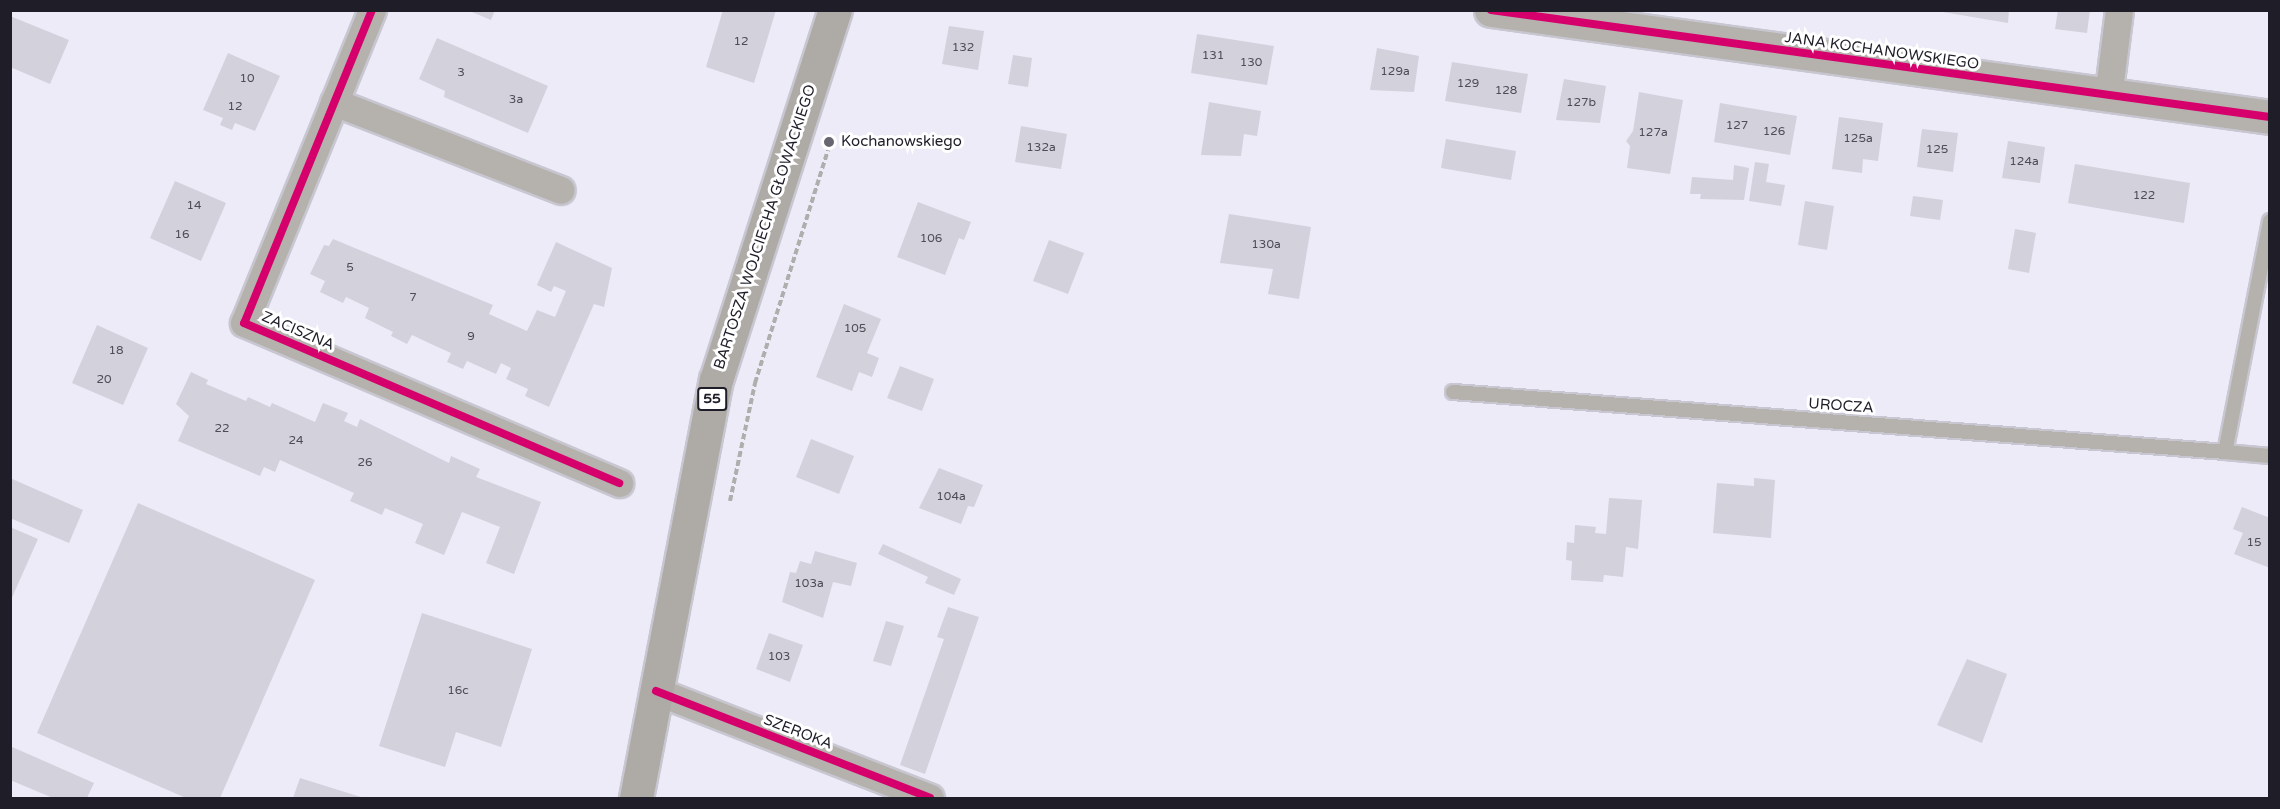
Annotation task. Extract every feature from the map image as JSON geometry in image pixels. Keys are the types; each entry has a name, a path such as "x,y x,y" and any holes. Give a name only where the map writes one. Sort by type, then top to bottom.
{"main road":[{"name":"BARTOSZA WOJCIECHA GŁOWACKIEGO","path":"636,798 716,380 835,10"}],"street":[{"name":"ZACISZNA","path":"372,10 244,323 619,483"},
{"name":"JANA KOCHANOWSKIEGO","path":"1491,10 2108,97 2270,117"},
{"path":"2108,97 2119,10"},
{"path":"334,102 561,190"},
{"name":"SZEROKA","path":"656,691 930,798"}],"lane":[{"path":"2225,452 2270,221"},
{"name":"UROCZA","path":"1454,392 2270,456"}],"path":[{"path":"728,511 755,383 830,143"}],"building":[{"path":"467,10 495,10 491,20"},
{"path":"723,10 776,10 754,83 706,67"},
{"path":"1931,10 2009,10 2008,23"},
{"path":"2058,10 2090,10 2087,33 2055,29"},
{"path":"10,16 69,40 50,84 10,67"},
{"path":"949,26 984,31 978,70 942,64"},
{"path":"1197,34 1274,46 1267,85 1191,73"},
{"path":"437,38 548,86 528,133 444,97 445,91 419,79"},
{"path":"1377,48 1419,56 1414,92 1370,90"},
{"path":"228,53 280,76 255,131 235,123 232,130 220,125 223,118 203,110"},
{"path":"1013,55 1032,58 1028,87 1008,84"},
{"path":"1452,62 1528,74 1521,113 1445,101"},
{"path":"1564,79 1606,86 1600,123 1556,120"},
{"path":"1639,92 1683,100 1670,174 1627,168 1630,146 1626,141 1633,131"},
{"path":"1209,102 1261,111 1257,136 1244,134 1241,156 1201,155"},
{"path":"1720,103 1797,116 1790,155 1714,142"},
{"path":"1839,117 1883,123 1878,161 1863,159 1862,173 1832,169"},
{"path":"1021,126 1067,134 1061,169 1015,162"},
{"path":"1922,129 1958,133 1953,172 1917,167"},
{"path":"1446,139 1516,151 1511,180 1441,168"},
{"path":"2008,141 2045,147 2040,183 2002,178"},
{"path":"1755,162 1769,164 1766,182 1785,185 1781,206 1749,201"},
{"path":"2075,164 2190,183 2184,223 2068,203"},
{"path":"1734,165 1749,168 1744,200 1700,199 1701,194 1690,194 1692,177 1733,180"},
{"path":"175,181 226,203 201,261 150,238"},
{"path":"1913,196 1943,200 1940,220 1910,216"},
{"path":"1805,201 1834,206 1827,250 1798,245"},
{"path":"918,202 971,222 964,240 959,238 945,275 897,257"},
{"path":"1229,214 1311,227 1299,299 1268,294 1273,269 1220,263"},
{"path":"2015,229 2036,233 2029,273 2008,269"},
{"path":"333,239 493,305 489,314 527,331 537,310 555,317 566,291 554,286 551,292 537,285 556,242 612,268 604,307 594,304 549,407 525,396 528,389 506,379 511,368 501,363 496,374 467,361 463,369 447,362 451,353 412,335 407,344 391,336 393,332 365,318 369,308 346,297 343,303 320,292 325,281 310,274 324,245 329,246"},
{"path":"1049,240 1084,253 1068,294 1033,281"},
{"path":"844,304 881,319 867,353 879,358 872,377 859,372 852,391 816,377"},
{"path":"97,325 148,348 123,405 72,383"},
{"path":"900,366 934,379 922,411 887,398"},
{"path":"191,372 208,380 206,384 246,401 248,397 270,407 272,403 315,422 323,403 348,413 344,421 357,427 360,419 449,463 451,456 480,469 476,477 541,502 514,574 486,563 500,527 462,512 444,555 415,543 423,524 385,508 382,515 350,501 354,493 280,460 275,472 264,467 260,476 178,441 189,416 176,404"},
{"path":"811,439 854,456 839,494 796,477"},
{"path":"939,468 983,485 974,507 968,506 961,524 919,508"},
{"path":"10,478 83,510 69,543 10,518"},
{"path":"1754,478 1775,480 1771,538 1713,533 1717,483 1754,486"},
{"path":"1609,498 1642,500 1638,549 1626,547 1623,577 1604,575 1603,582 1571,580 1572,561 1566,560 1567,542 1574,543 1575,525 1596,527 1595,533 1606,534"},
{"path":"138,503 315,580 220,798 186,798 37,733"},
{"path":"2242,507 2270,518 2270,568 2234,554 2243,533 2233,529"},
{"path":"10,527 38,539 10,602"},
{"path":"883,544 961,579 954,595 925,583 928,577 878,554"},
{"path":"815,551 857,563 851,586 833,582 823,618 782,602 790,572 796,573 800,561 811,564"},
{"path":"948,607 979,617 925,774 900,765 944,639 937,637"},
{"path":"422,613 532,649 501,747 456,732 445,767 379,746"},
{"path":"886,621 904,626 891,666 873,661"},
{"path":"769,633 803,645 790,682 756,669"},
{"path":"1967,659 2007,674 1982,743 1937,725"},
{"path":"10,746 94,783 87,798 53,798 10,780"},
{"path":"300,778 364,798 293,798"}],"cycle path":[{"path":"372,10 244,323 619,483"},
{"path":"1491,10 2270,117"},
{"path":"656,691 930,798"}],"place":[{"name":"Kochanowskiego","path":"829,142"}]}
